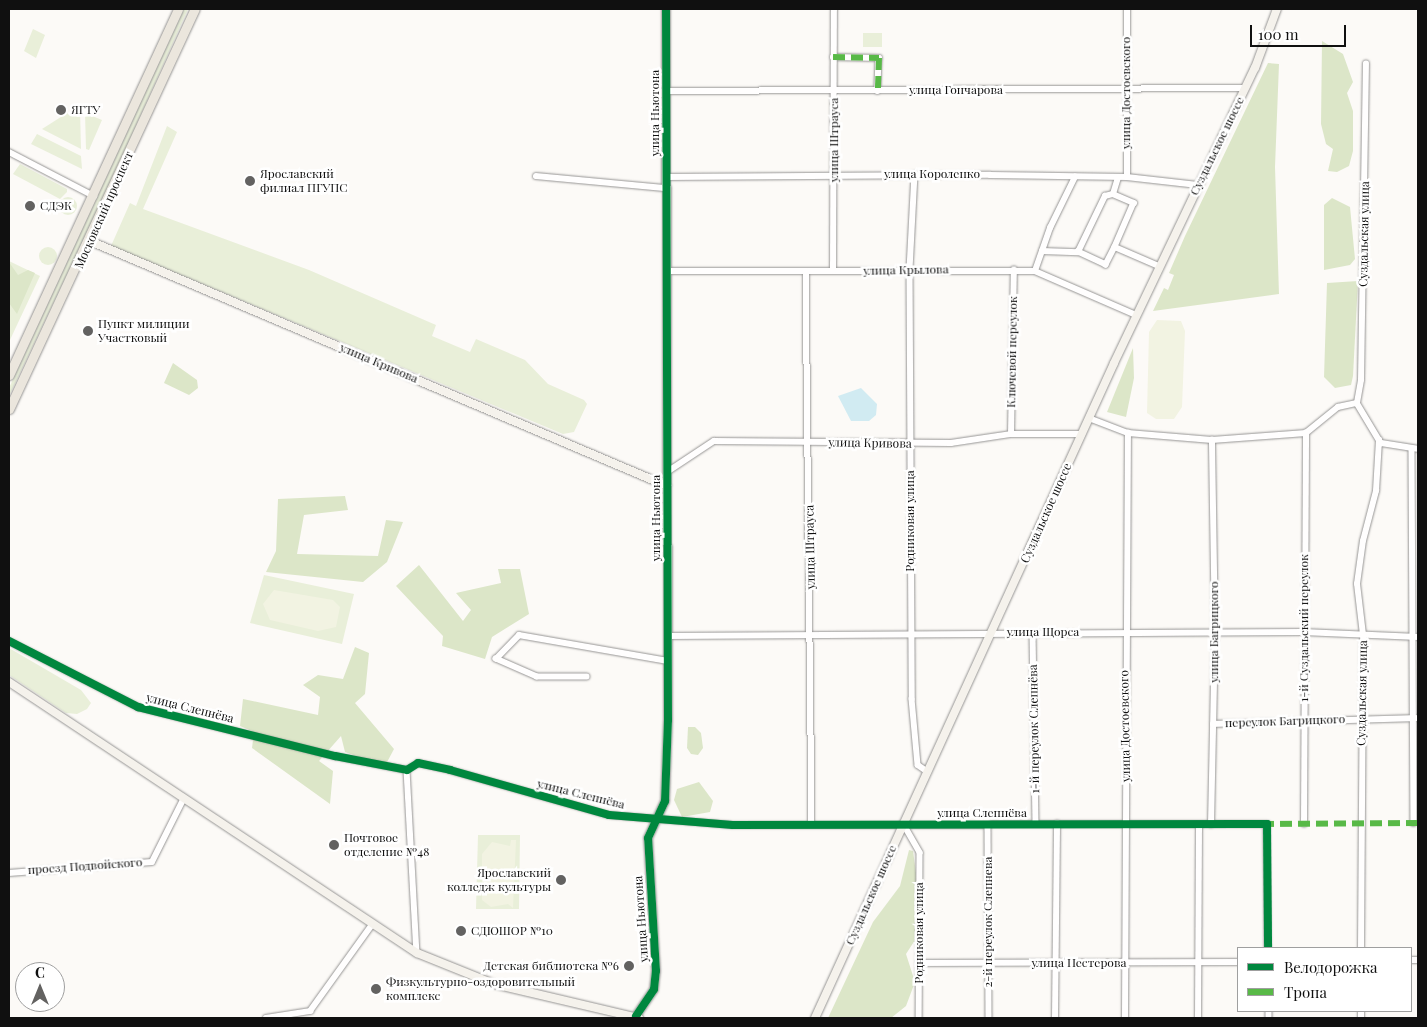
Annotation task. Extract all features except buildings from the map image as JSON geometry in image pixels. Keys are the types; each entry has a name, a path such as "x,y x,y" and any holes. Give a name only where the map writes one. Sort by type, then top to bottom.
{"main road":[{"name":"Московский проспект","path":"9,375 94,196 178,9"},
{"name":"Московский проспект","path":"9,409 90,241 195,9"}],"street":[{"name":"улица Ньютона","path":"638,1017 654,989 656,972 648,838 654,820 665,802 668,661 666,9"},
{"name":"улица Штрауса","path":"833,271 834,9"},
{"name":"улица Достоевского","path":"1127,9 1125,89 1127,177"},
{"name":"Суздальское шоссе","path":"815,1018 1136,315 1246,88 1276,9"},
{"path":"833,57 879,58 878,91"},
{"name":"Суздальская улица","path":"1357,403 1361,380 1366,64"},
{"name":"улица Гончарова","path":"666,92 1246,88"},
{"path":"9,152 94,196"},
{"name":"улица Короленко","path":"666,177 915,174 1127,177 1198,185"},
{"name":"Родниковая улица","path":"915,174 910,269 911,632 918,765 928,771"},
{"path":"536,176 666,188"},
{"path":"1035,271 1075,177"},
{"path":"1113,194 1118,178"},
{"path":"1042,251 1078,252 1106,265 1134,203 1113,194 1105,196 1078,252"},
{"name":"улица Кривова","path":"90,241 667,486"},
{"path":"1115,246 1159,266"},
{"name":"улица Крылова","path":"667,271 806,272 910,269 1035,271 1136,315"},
{"name":"Ключевой переулок","path":"1011,434 1014,270"},
{"name":"улица Штрауса","path":"806,272 812,823"},
{"path":"1089,418 1128,433 1212,440 1306,433 1338,407 1357,403 1379,440 1415,450 1417,637 1414,823"},
{"name":"улица Достоевского","path":"1125,1018 1127,822 1124,632 1128,433"},
{"name":"1-й Суздальский переулок","path":"1304,824 1303,632 1306,433"},
{"name":"улица Кривова","path":"667,472 714,441 910,443 1011,434 1082,434"},
{"name":"улица Багрицкого","path":"1211,825 1215,635 1212,440"},
{"name":"Суздальская улица","path":"1362,947 1361,718 1364,635 1358,584 1363,541 1376,492 1379,440"},
{"name":"улица Щорса","path":"668,636 911,632 1124,632 1215,635 1303,632 1417,637"},
{"name":"1-й переулок Слепнёва","path":"1033,633 1036,824"},
{"path":"587,678 536,677 496,659 519,635 668,661"},
{"name":"улица Слепнёва","path":"9,641 138,707 407,770 418,763 610,815 734,825 812,823 988,825 1127,822 1199,825 1267,824 1268,947"},
{"path":"9,682 371,926 417,953 494,984 638,1017"},
{"name":"переулок Багрицкого","path":"1213,724 1304,719 1416,718"},
{"path":"407,770 417,953"},
{"name":"проезд Подвойского","path":"9,873 152,862 183,800"},
{"name":"Родниковая улица","path":"903,823 920,853 918,1018"},
{"path":"1055,1018 1057,824"},
{"name":"2-й переулок Слепнева","path":"988,825 989,1018"},
{"path":"1198,1018 1199,825"},
{"path":"266,1018 310,1011 371,926"},
{"name":"улица Нестерова","path":"919,963 1237,962"}],"green space":[{"path":"184,9 188,9 108,188 9,396 9,388"},
{"path":"33,29 45,35 36,58 24,51"},
{"path":"863,33 882,33 882,47 863,47"},
{"path":"1322,41 1343,54 1353,82 1347,93 1353,111 1353,151 1349,166 1337,172 1328,171 1333,149 1326,144 1321,124"},
{"path":"1268,63 1279,64 1275,167 1279,294 1153,311 1164,288 1168,290 1174,275 1169,273 1185,236"},
{"path":"75,108 80,110 81,149 42,129"},
{"path":"85,113 102,120 89,150 86,149"},
{"path":"167,126 177,132 143,209 309,270 436,325 432,336 470,352 476,339 525,360 548,384 584,400 587,404 574,432 563,434 111,246 130,203 136,206"},
{"path":"37,134 81,156 82,169 31,144"},
{"path":"20,164 67,189 67,192 60,199 13,174"},
{"path":"64,197 72,197 77,202 75,213 64,215 59,210 59,202"},
{"path":"1332,198 1350,207 1355,259 1350,265 1324,270 1324,205"},
{"path":"48,247 54,250 57,256 54,262 48,265 42,262 39,256 42,250"},
{"path":"9,261 40,276 9,342"},
{"path":"9,262 18,275 28,270 35,273 17,314 9,303"},
{"path":"1358,281 1353,376 1351,385 1335,388 1324,377 1327,283"},
{"path":"1157,320 1181,321 1185,331 1182,407 1174,419 1156,419 1147,413 1149,332"},
{"path":"1133,348 1134,378 1126,417 1107,412"},
{"path":"173,363 197,380 198,388 189,395 164,383"},
{"path":"345,496 348,510 304,515 297,554 378,556 386,520 403,522 387,562 363,582 266,572 276,551 278,499"},
{"path":"419,565 463,621 471,610 456,593 501,583 498,569 520,569 529,614 492,637 485,659 442,646 443,636 396,586"},
{"path":"264,575 354,594 342,644 250,623"},
{"path":"274,590 333,600 340,607 336,627 318,631 270,620 263,604"},
{"path":"355,647 369,653 365,694 355,703 394,749 385,766 345,752 341,736 319,761 333,771 330,804 252,748 254,732 240,726 243,699 318,715 320,697 303,685 318,675 343,679"},
{"path":"9,648 81,690 91,703 87,709 77,714 66,713 9,675"},
{"path":"688,727 695,727 701,733 703,748 698,755 691,754 687,748"},
{"path":"699,782 713,801 710,812 682,817 674,800 677,789"},
{"path":"478,835 520,835 519,909 476,909"},
{"path":"511,840 516,840 513,908 508,904 491,907 482,900 482,854 492,842 510,846"},
{"path":"909,850 913,851 918,887 917,937 906,954 915,982 906,1006 891,1018 828,1018 873,922 900,886"}],"water":[{"path":"861,388 877,404 876,415 869,421 851,421 838,396"}],"marked path":[{"path":"833,57 879,58 878,91"},
{"path":"1262,824 1418,823"}],"cycle path":[{"path":"636,1016 654,989 656,971 648,838 665,801 668,720 666,9"},
{"path":"9,641 138,707 335,756 407,770 418,763 450,770 609,815 733,825 1267,824 1268,947"}],"place":[{"name":"ЯГТУ","path":"61,110"},
{"name":"Ярославский филиал ПГУПС","path":"250,181"},
{"name":"СДЭК","path":"30,206"},
{"name":"Пункт милиции Участковый","path":"88,331"},
{"name":"Почтовое отделение №48","path":"334,845"},
{"name":"Ярославский колледж культуры","path":"561,880"},
{"name":"СДЮШОР №10","path":"461,931"},
{"name":"Детская библиотека №6","path":"629,966"},
{"name":"Физкультурно-оздоровительный комплекс","path":"376,989"}]}
